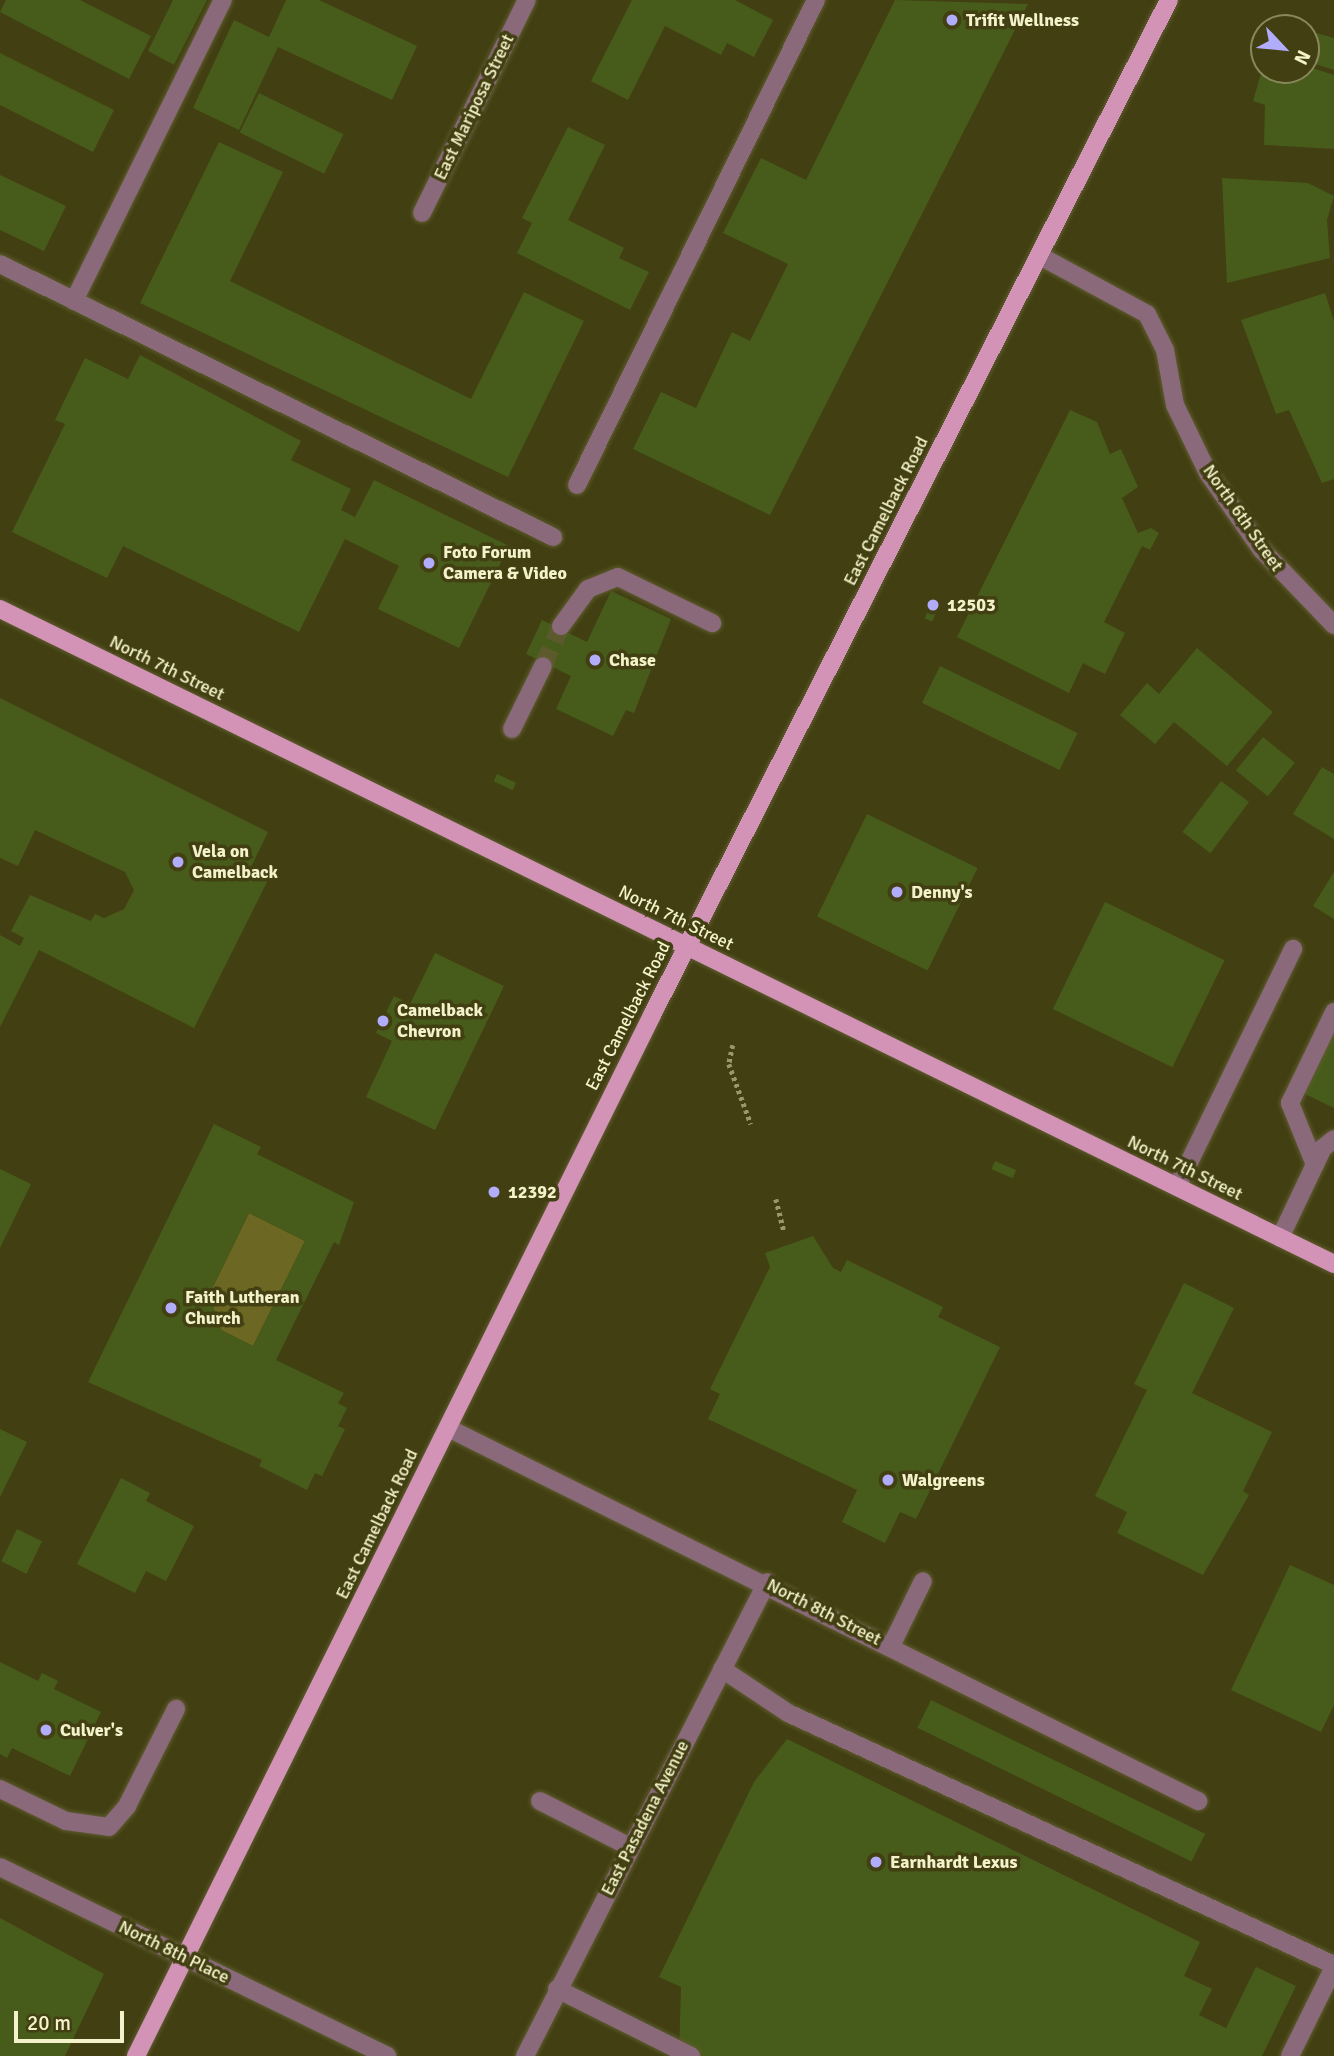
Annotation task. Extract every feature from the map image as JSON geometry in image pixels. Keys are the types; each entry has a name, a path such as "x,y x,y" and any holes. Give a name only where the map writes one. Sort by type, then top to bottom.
{"main road":[{"name":"East Camelback Road","path":"136,2056 686,947 1169,0"},
{"name":"North 7th Street","path":"0,609 1334,1264"}],"street":[{"path":"74,301 223,0"},
{"name":"East Mariposa Street","path":"422,214 527,0"},
{"path":"577,485 816,0"},
{"name":"North 6th Street","path":"1040,256 1147,314 1165,350 1175,405 1208,473 1262,550 1334,625"},
{"path":"0,264 553,537"},
{"path":"561,626 588,589 618,577 712,623"},
{"path":"512,729 543,666"},
{"path":"1177,1187 1293,948"},
{"path":"1315,1165 1290,1104 1334,1012"},
{"path":"1280,1238 1315,1165 1334,1139"},
{"name":"North 8th Street","path":"448,1428 767,1582 1198,1801"},
{"path":"891,1646 923,1581"},
{"name":"East Pasadena Avenue","path":"525,2056 767,1582"},
{"path":"722,1669 788,1713 1334,1966 1290,2056"},
{"path":"0,1789 66,1821 109,1827 127,1806 176,1709"},
{"path":"540,1801 630,1847"},
{"name":"North 8th Place","path":"0,1867 387,2056"},
{"path":"557,1989 691,2056"}],"path":[{"path":"733,1045 729,1064 751,1124"},
{"path":"776,1199 784,1230"}],"shaded area":[{"path":"249,1213 305,1241 253,1346 221,1330 209,1295"}],"building":[{"path":"6,0 80,0 151,36 129,79 0,12"},
{"path":"173,0 207,0 174,65 148,51"},
{"path":"286,0 319,0 417,46 392,100 278,47 239,130 193,108 234,20 269,37"},
{"path":"632,0 735,0 773,20 754,57 727,43 721,55 665,26 628,100 591,81"},
{"path":"895,0 1028,4 770,515 633,449 661,392 696,408 732,332 750,341 788,264 723,233 761,158 806,180"},
{"path":"1320,34 1334,38 1334,70 1320,66"},
{"path":"0,53 114,110 93,152 0,105"},
{"path":"1320,70 1334,75 1334,149 1264,145 1265,105 1253,101 1258,84 1320,84"},
{"path":"259,93 343,134 324,174 240,133"},
{"path":"568,127 605,145 568,220 624,248 619,258 649,272 630,310 517,253 532,223 522,218"},
{"path":"219,142 283,172 230,281 471,399 524,292 584,321 508,477 140,303"},
{"path":"0,175 66,206 44,251 0,230"},
{"path":"1222,178 1308,183 1334,196 1327,220 1330,258 1227,283"},
{"path":"1325,293 1334,321 1334,479 1322,483 1289,410 1276,414 1241,320"},
{"path":"140,355 301,441 291,460 351,489 341,510 355,517 374,480 509,546 459,648 378,609 399,566 345,539 299,632 123,546 107,578 12,532 65,424 55,420 85,358 128,379"},
{"path":"1070,410 1097,422 1110,454 1121,449 1138,487 1122,498 1138,533 1151,528 1159,533 1150,550 1142,546 1104,622 1125,633 1105,674 1083,663 1069,693 957,637"},
{"name":"Chase","path":"611,591 671,619 634,713 626,710 613,736 556,709 571,676 526,654 542,620 587,642"},
{"path":"933,599 940,602 932,621 925,618"},
{"path":"1197,648 1273,712 1227,766 1174,722 1155,744 1120,715 1147,683 1159,694"},
{"path":"940,666 1078,733 1060,770 922,703"},
{"name":"Vela on Camelback","path":"0,698 268,832 250,869 269,878 194,1028 39,950 0,1027 0,935 20,946 24,938 11,931 30,895 91,921 95,914 104,918 124,909 134,890 125,872 35,830 18,866 0,858"},
{"path":"1263,737 1295,763 1268,796 1236,770"},
{"path":"1322,767 1334,774 1334,839 1293,814"},
{"path":"497,774 516,783 513,790 494,781"},
{"path":"1221,781 1249,802 1210,853 1182,832"},
{"name":"Denny's","path":"867,814 978,868 928,970 817,916"},
{"path":"1334,872 1334,919 1313,906"},
{"path":"1105,902 1225,960 1172,1067 1053,1009"},
{"path":"435,953 504,986 435,1130 366,1097 392,1041 376,1033 394,996 410,1004"},
{"path":"1334,1030 1334,1108 1303,1093"},
{"name":"Faith Lutheran Church","path":"214,1124 261,1147 257,1154 354,1202 339,1245 334,1242 276,1360 344,1393 338,1403 347,1408 338,1426 345,1429 322,1476 315,1473 307,1490 259,1466 262,1460 88,1382","holes":["249,1213 305,1241 253,1346 221,1330 209,1295"]},
{"path":"995,1161 1016,1170 1013,1178 991,1169"},
{"path":"0,1169 31,1184 0,1248"},
{"name":"Walgreens","path":"813,1236 833,1268 841,1272 847,1260 943,1307 938,1317 1000,1347 916,1519 900,1512 885,1543 842,1522 857,1490 708,1419 720,1394 710,1389 770,1267 765,1253"},
{"path":"1184,1283 1234,1308 1192,1393 1272,1432 1243,1491 1249,1495 1203,1575 1117,1533 1127,1512 1095,1496 1147,1390 1134,1384"},
{"path":"0,1429 27,1442 0,1497"},
{"path":"121,1478 150,1493 146,1501 194,1526 166,1581 146,1571 135,1593 77,1564"},
{"path":"17,1529 42,1541 26,1574 1,1561"},
{"path":"1290,1565 1334,1585 1334,1705 1321,1732 1231,1690"},
{"name":"Culver's","path":"0,1662 38,1681 42,1673 58,1681 54,1689 101,1712 70,1776 12,1748 7,1758 0,1754"},
{"path":"931,1700 1205,1834 1192,1862 917,1728"},
{"name":"Earnhardt Lexus","path":"787,1739 1200,1942 1184,1976 1212,1989 1199,2015 1226,2028 1256,1967 1296,1986 1262,2056 679,2056 681,1987 659,1977 754,1782"},
{"path":"0,1918 104,1974 65,2056 0,2056"}],"tunnel":[{"path":"543,666 561,626"}],"place":[{"name":"Trifit Wellness","path":"952,20"},
{"name":"Foto Forum Camera & Video","path":"429,563"},
{"name":"12503","path":"933,605"},
{"name":"Chase","path":"595,660"},
{"name":"Vela on Camelback","path":"178,862"},
{"name":"Denny's","path":"897,892"},
{"name":"Camelback Chevron","path":"383,1021"},
{"name":"12392","path":"494,1192"},
{"name":"Faith Lutheran Church","path":"171,1308"},
{"name":"Walgreens","path":"888,1480"},
{"name":"Culver's","path":"46,1730"},
{"name":"Earnhardt Lexus","path":"876,1862"}]}
